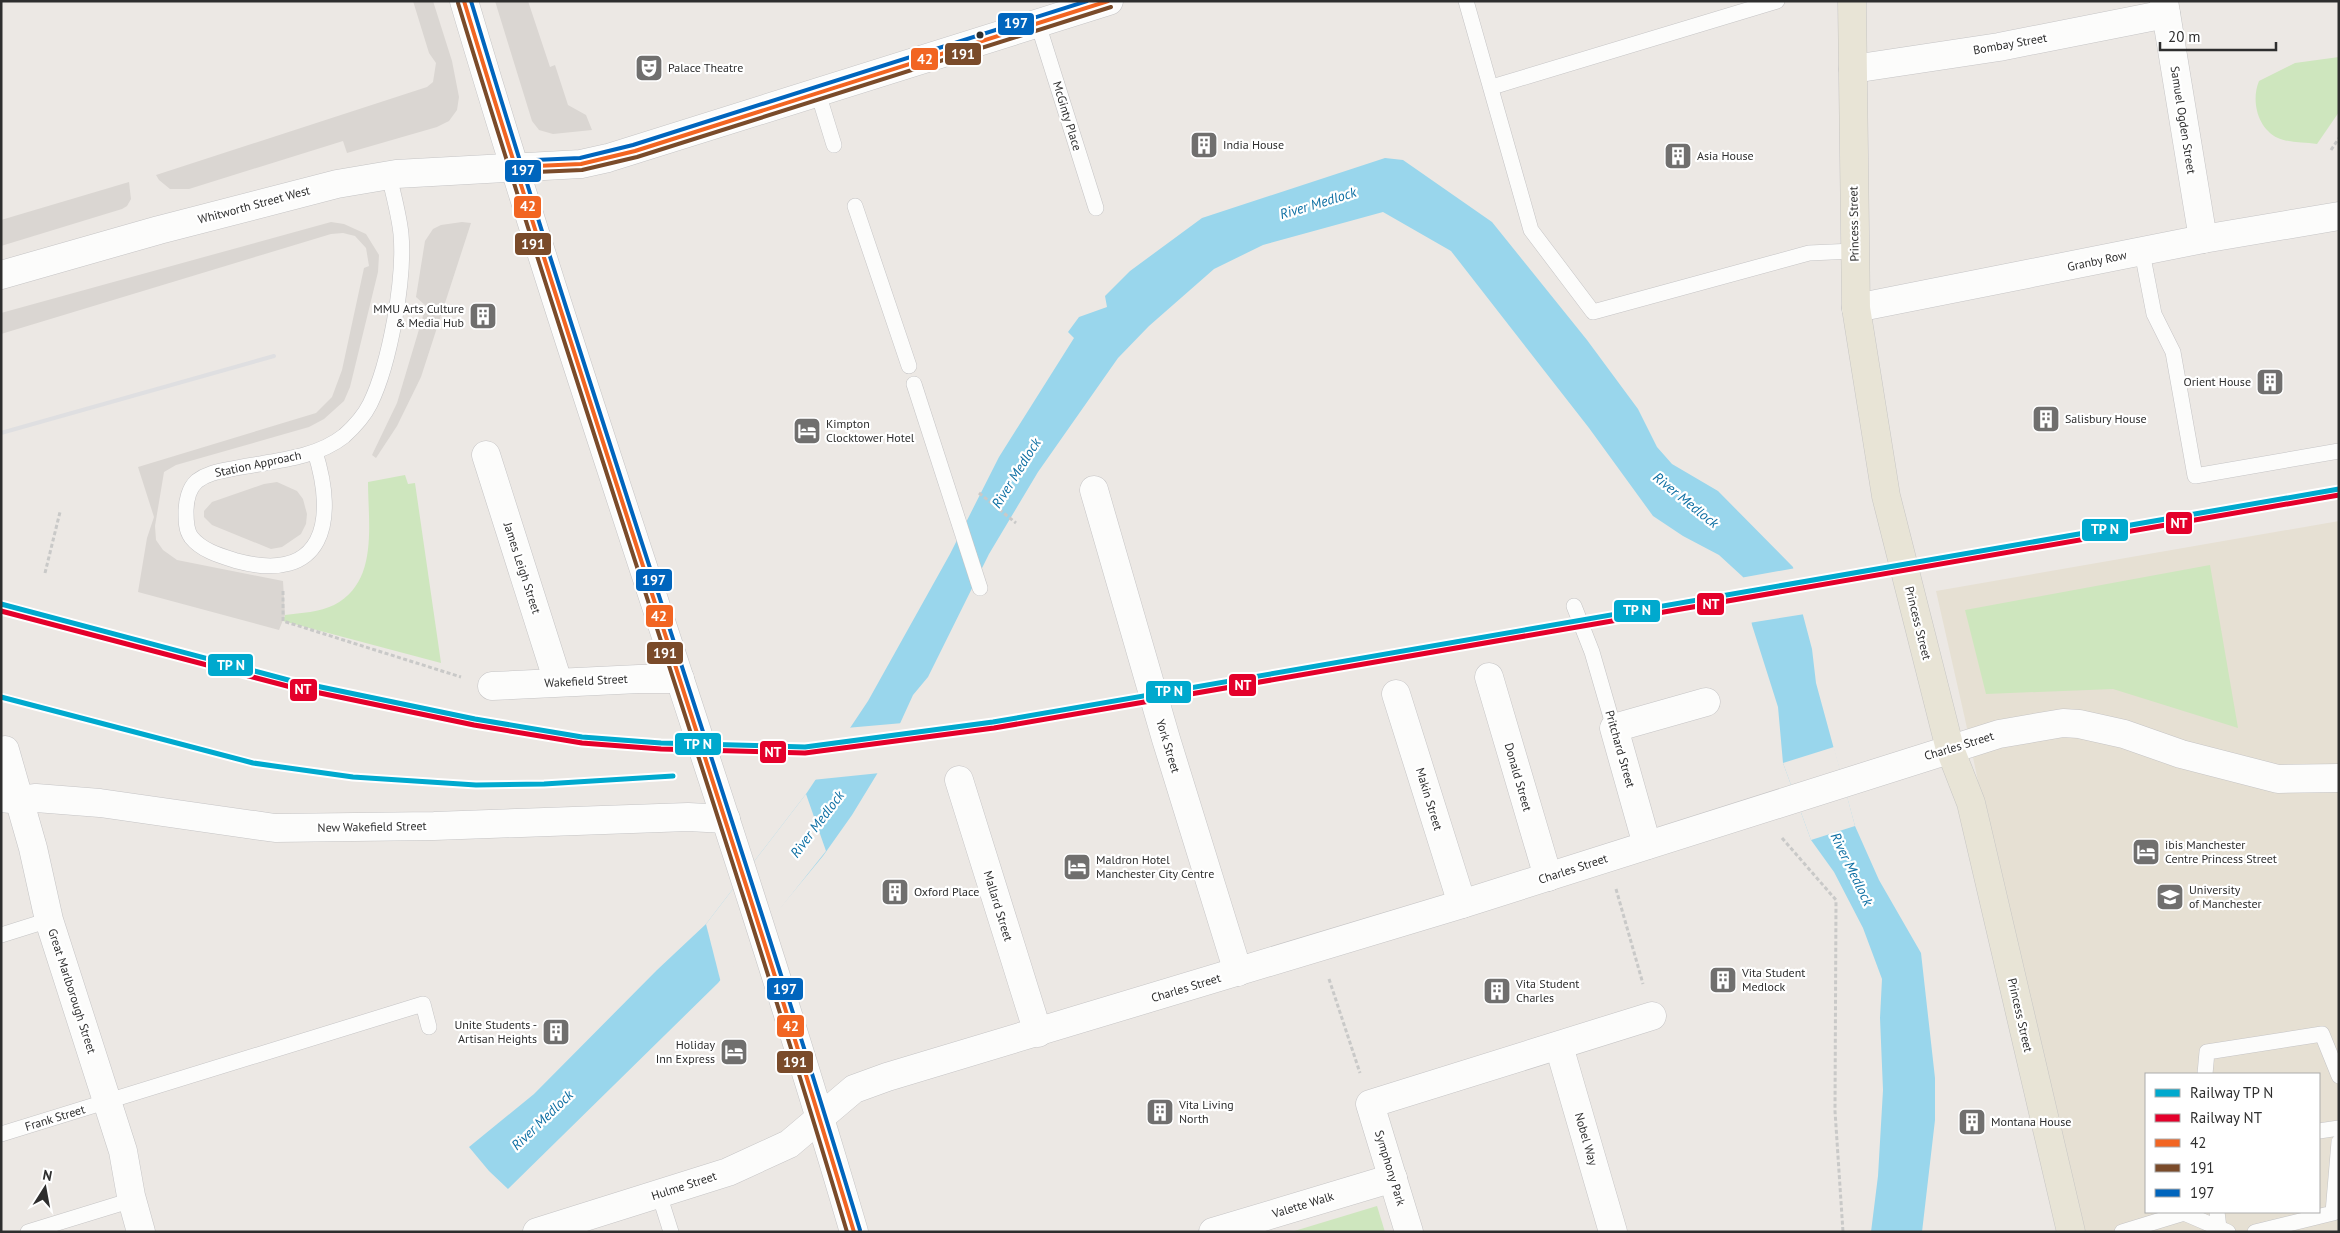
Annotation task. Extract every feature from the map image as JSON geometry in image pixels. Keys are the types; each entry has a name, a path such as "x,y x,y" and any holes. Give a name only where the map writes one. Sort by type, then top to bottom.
{"main road":[{"name":"Princess Street","path":"1852,1 1856,308 1886,496 1950,749 1971,803 2071,1232"}],"street":[{"path":"464,1 513,167 740,862 820,1116 854,1232"},
{"name":"Whitworth Street West","path":"1,275 159,230 337,184 389,175 581,164 599,160 635,151 1109,1"},
{"name":"Bombay Street","path":"1853,69 1999,46 2165,8"},
{"name":"Samuel Ogden Street","path":"2165,8 2203,239"},
{"name":"Granby Row","path":"1856,308 2203,239 2339,216"},
{"name":"James Leigh Street","path":"486,455 558,682"},
{"name":"York Street","path":"1094,490 1176,773 1238,972"},
{"name":"Donald Street","path":"1489,677 1548,877"},
{"name":"Wakefield Street","path":"492,686 558,682 680,680"},
{"name":"Makin Street","path":"1396,694 1462,904"},
{"path":"1614,728 1706,702"},
{"name":"Charles Street","path":"820,1116 854,1089 910,1070 1462,904 1950,749 2030,727 2063,723 2079,724 2124,734 2181,754 2278,779 2339,778"},
{"name":"Pritchard Street","path":"1614,728 1647,845"},
{"name":"Great Marlborough Street","path":"5,750 11,799 108,1101 123,1151 132,1200 141,1232"},
{"name":"Mallard Street","path":"959,780 1038,1032"},
{"name":"New Wakefield Street","path":"11,799 36,798 100,803 190,818 275,828 434,826 688,817 726,819"},
{"path":"1370,1104 1652,1016"},
{"name":"Nobel Way","path":"1559,1046 1613,1232"},
{"name":"Symphony Park","path":"1370,1104 1409,1232"},
{"name":"Hulme Street","path":"537,1232 728,1172 783,1146 820,1116"},
{"name":"Valette Walk","path":"1213,1232 1393,1178"}],"lane":[{"path":"1466,1 1492,87 1531,230 1593,312 1809,253 1854,251"},
{"path":"1492,87 1778,1"},
{"name":"McGinty Place","path":"1038,24 1096,208"},
{"path":"818,93 834,145"},
{"name":"Station Approach","path":"315,452 322,472 325,512 322,535 312,551 295,562 282,565 254,565 220,556 201,547 190,536 186,524 186,506 189,492 196,482 213,472 315,452 343,437 358,422 370,405 391,335 400,271 401,234 389,175"},
{"path":"855,206 909,366"},
{"path":"2142,252 2154,314 2173,352 2195,476 2339,451"},
{"path":"914,384 980,588"},
{"name":"Pritchard Street","path":"1574,606 1592,652 1614,728"},
{"path":"1,935 49,920"},
{"name":"Frank Street","path":"1,1134 423,1004 430,1027"},
{"path":"2205,1073 2207,1052 2322,1034 2339,1076"},
{"path":"2320,1131 2339,1128"},
{"path":"2255,1232 2333,1213 2339,1142"},
{"path":"659,1194 671,1232"},
{"path":"28,1232 132,1200"},
{"path":"2122,1232 2184,1213 2224,1230"},
{"path":"2217,1213 2224,1230"}],"path":[{"path":"2331,150 2339,138"},
{"path":"978,492 1016,523"},
{"path":"45,573 60,512"},
{"path":"283,621 492,686"},
{"path":"1780,836 1836,900 1835,1111 1843,1232"},
{"path":"1615,888 1652,1016"},
{"path":"1328,975 1370,1104"}],"shaded area":[{"path":"413,1 433,1 452,61 459,97 457,110 449,121 437,127 347,153 343,141 189,189 170,189 159,180 156,175 427,87 433,82 436,63 429,53"},
{"path":"495,1 528,1 550,67 555,65 568,105 586,115 592,130 553,134 539,130 532,121"},
{"path":"129,182 131,199 127,206 122,209 1,246 1,220"},
{"path":"331,222 344,224 366,234 379,255 378,272 350,387 344,401 324,419 309,427 176,465 164,472 155,526 156,540 163,550 177,560 283,581 285,615 279,630 138,592 147,538 154,517 138,467 316,413 332,397 342,370 364,268 369,266 366,248 355,236 343,233 331,234 1,334 1,313"},
{"path":"462,222 471,223 421,377 397,426 376,458 372,455 397,403 426,306 416,297 425,241 433,229 441,225"},
{"path":"277,482 297,491 303,499 307,514 306,524 301,534 282,547 271,549 212,525 204,517 204,511 212,502 264,484"},
{"name":"University of Manchester","path":"2339,521 2339,1232 2072,1232 1965,719 1936,591"}],"green space":[{"path":"2339,57 2339,112 2317,144 2287,141 2278,138 2265,128 2256,105 2259,81 2295,63"},
{"path":"405,475 408,484 415,483 441,663 283,621 285,615 323,609 334,605 348,595 358,582 365,567 368,551 368,482"},
{"path":"2210,565 2238,728 2113,689 1986,694 1965,610"},
{"path":"1377,1206 1385,1232 1291,1232"}],"water":[{"name":"River Medlock","path":"1385,158 1403,160 1492,222 1587,340 1638,409 1657,447 1672,464 1718,491 1793,567 1812,649 1816,683 1855,826 1879,880 1921,953 1935,1078 1935,1120 1922,1232 1871,1232 1878,1176 1883,1090 1880,1018 1882,979 1863,928 1834,872 1811,840 1783,763 1778,707 1752,625 1743,577 1719,555 1683,536 1653,516 1589,428 1451,251 1383,212 1263,245 1214,269 1149,326 1118,358 1038,472 989,554 928,677 913,695 877,774 852,815 823,856 718,983 508,1189 489,1171 469,1147 534,1094 657,970 706,924 806,794 868,701 950,554 999,457 1074,338 1068,332 1079,317 1107,307 1105,296 1130,271 1202,218"}],"pier":[{"path":"1796,568 1805,614 1749,623 1740,578"},
{"path":"903,723 880,773 812,780 846,728"},
{"path":"1834,747 1855,826 1811,840 1783,763"},
{"path":"806,794 826,851 721,983 706,924"}],"railway":[{"path":"1,433 274,356"}],"transit line":[{"name":"42","path":"464,1 560,309 807,1078 854,1232"},
{"name":"197","path":"471,1 518,155 813,1076 860,1230"},
{"name":"197","path":"513,161 580,158 633,145 1087,1"},
{"name":"42","path":"513,167 581,164 635,151 1108,1"},
{"name":"191","path":"458,3 554,310 752,924 847,1232"},
{"name":"191","path":"513,173 582,170 637,157 1111,7"},
{"path":"1,604 292,681 475,719 582,737 661,743 805,747 993,722 2339,489"},
{"path":"1,697 253,763 353,777 476,785 544,784 673,776"}],"rail line":[{"name":"NT","path":"1,611 291,687 474,725 582,743 661,749 805,753 994,728 2339,495"}],"place":[{"name":"Palace Theatre","path":"649,68"},
{"name":"India House","path":"1204,145"},
{"name":"Asia House","path":"1678,156"},
{"name":"MMU Arts Culture & Media Hub","path":"483,316"},
{"name":"Orient House","path":"2270,382"},
{"name":"Salisbury House","path":"2046,419"},
{"name":"Kimpton Clocktower Hotel","path":"807,431"},
{"name":"ibis Manchester Centre Princess Street","path":"2146,852"},
{"name":"Maldron Hotel Manchester City Centre","path":"1077,867"},
{"name":"Oxford Place","path":"895,892"},
{"name":"University of Manchester","path":"2170,897"},
{"name":"Vita Student Medlock","path":"1723,980"},
{"name":"Vita Student Charles","path":"1497,991"},
{"name":"Unite Students - Artisan Heights","path":"556,1032"},
{"name":"Holiday Inn Express","path":"734,1052"},
{"name":"Vita Living North","path":"1160,1112"},
{"name":"Montana House","path":"1972,1122"}]}
